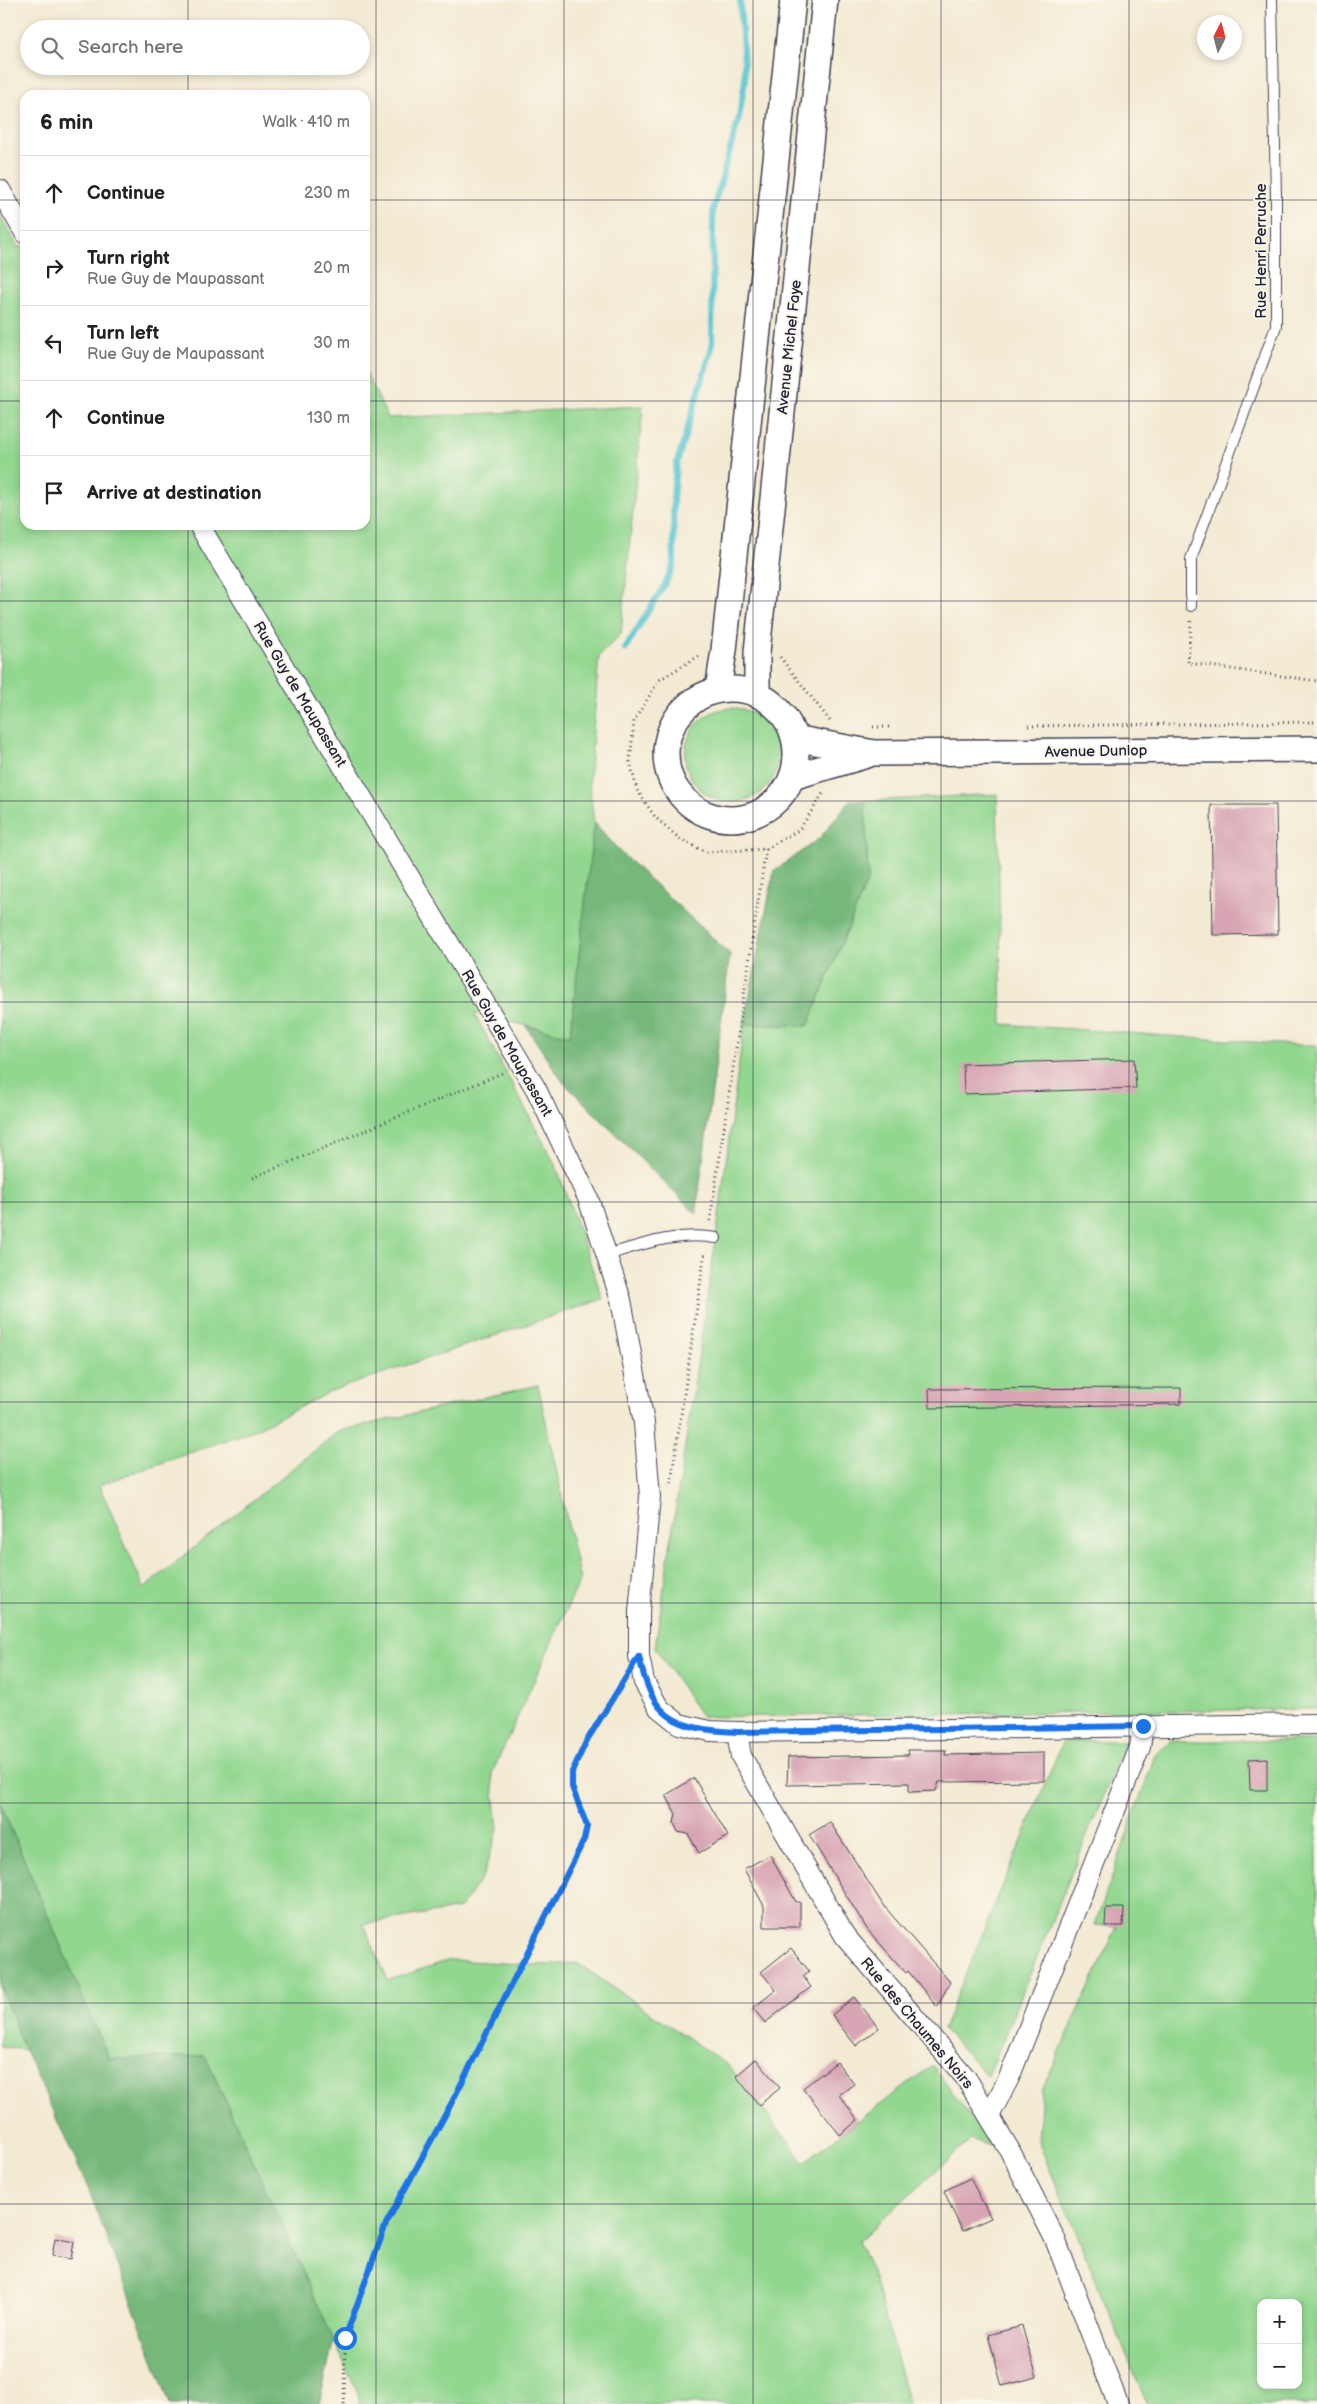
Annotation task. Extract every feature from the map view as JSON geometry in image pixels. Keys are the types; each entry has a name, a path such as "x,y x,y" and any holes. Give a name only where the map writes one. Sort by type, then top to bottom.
{"street":[{"path":"718,690 724,650 793,0"},
{"name":"Avenue Michel Faye","path":"757,694 768,654 825,0"},
{"path":"0,190 20,224"},
{"name":"Rue Guy de Maupassant","path":"202,530 536,1089 588,1198 621,1300 644,1423 650,1497 639,1612 639,1656 644,1682 659,1708 679,1724 710,1731 737,1732 1317,1724"},
{"path":"718,690 744,690 757,694 774,705 787,720 794,738 796,758 792,777 781,796 764,811 742,819 720,819 698,812 681,797 669,778 665,755 668,733 679,713 697,698 718,690"},
{"name":"Avenue Dunlop","path":"794,738 874,753 1317,749"},
{"name":"Avenue Dunlop","path":"792,777 874,753"},
{"path":"989,2116 1013,2069 1140,1747 1143,1726"},
{"name":"Rue des Chaumes Noirs","path":"737,1732 741,1756 836,1923 860,1954 966,2078 1009,2149 1055,2239 1118,2404"}],"lane":[{"name":"Rue Henri Perruche","path":"1192,606 1191,559 1276,326 1276,196 1272,0"},
{"path":"607,1255 646,1243 693,1236 716,1238"}],"path":[{"path":"1192,606 1188,663 1317,681"},
{"path":"724,650 695,657 659,680 634,721 630,762 637,790 656,818 680,839 705,852 766,849"},
{"path":"1022,726 1317,722"},
{"path":"864,727 894,728"},
{"path":"252,1178 522,1065"},
{"path":"344,2404 345,2338 386,2224 451,2104 584,1840 587,1826 572,1787 572,1772 586,1742 639,1656"}],"green space":[{"path":"0,215 18,247 20,247 20,530 370,530 370,380 388,418 643,406 621,634 599,656 589,782 594,822 570,1036 474,1013 556,1166 603,1299 334,1390 254,1430 99,1485 144,1588 339,1431 538,1385 580,1580 492,1773 498,1829 483,1876 460,1908 363,1924 388,1980 450,1960 539,1965 577,1963 729,2066 804,2162 932,2065 993,2147 971,2139 858,2241 874,2278 909,2404 359,2404 358,2394 205,2056 109,2060 0,1803"},
{"path":"732,708 750,711 765,722 776,737 779,755 776,773 765,788 750,799 732,802 714,799 699,788 688,773 685,755 688,737 699,722 714,711"},
{"path":"997,794 1002,1024 1294,1045 1317,1045 1317,1709 702,1717 655,1648 716,1238 744,1024 808,1026 868,879 865,801"},
{"path":"850,800 865,801 868,879 808,1026 744,1024 774,871 820,838"},
{"path":"594,822 621,853 730,954 696,1214 563,1082 525,1025 570,1036"},
{"path":"1063,1741 1126,1741 988,2076 943,2029"},
{"path":"1170,1741 1317,1741 1317,2404 1147,2404 1038,2141 1042,2090 1117,1927 1095,1925 1155,1755"},
{"path":"0,1803 109,2059 205,2056 334,2340 319,2404 170,2404 88,2188 25,2050 0,1986"},
{"path":"0,1986 25,2050 0,2046"}],"building":[{"path":"1211,805 1276,805 1278,934 1213,935"},
{"path":"1134,1059 1136,1088 964,1094 963,1064"},
{"path":"1181,1388 1181,1404 930,1408 929,1389"},
{"path":"908,1750 946,1750 945,1755 1044,1753 1044,1781 939,1782 936,1791 909,1792 909,1783 787,1785 788,1757 909,1755"},
{"path":"1267,1758 1267,1790 1250,1790 1249,1759"},
{"path":"694,1778 728,1836 699,1853 688,1834 678,1832 674,1823 676,1814 666,1795"},
{"path":"830,1822 883,1905 950,1982 937,2007 908,1971 906,1973 867,1929 809,1835"},
{"path":"770,1855 796,1902 800,1902 800,1927 764,1927 764,1906 744,1869"},
{"path":"1106,1908 1124,1908 1123,1926 1105,1926"},
{"path":"791,1948 809,1971 803,1976 811,1987 765,2023 753,2008 776,1990 761,1972"},
{"path":"854,1997 879,2028 856,2046 832,2015"},
{"path":"756,2059 780,2088 759,2105 736,2076"},
{"path":"837,2062 854,2084 839,2095 858,2120 840,2135 803,2088"},
{"path":"970,2178 991,2218 962,2231 944,2191"},
{"path":"55,2238 74,2242 71,2259 52,2256"},
{"path":"1022,2326 1037,2377 1002,2386 988,2335"}],"waterway":[{"path":"625,649 665,584 674,564 673,498 676,466 712,347 713,209 739,118 745,80 740,0"}],"route":[{"path":"345,2338 386,2224 451,2104 584,1840 587,1826 572,1787 572,1772 586,1742 639,1656 644,1682 659,1708 679,1724 710,1731 1143,1726"}]}
